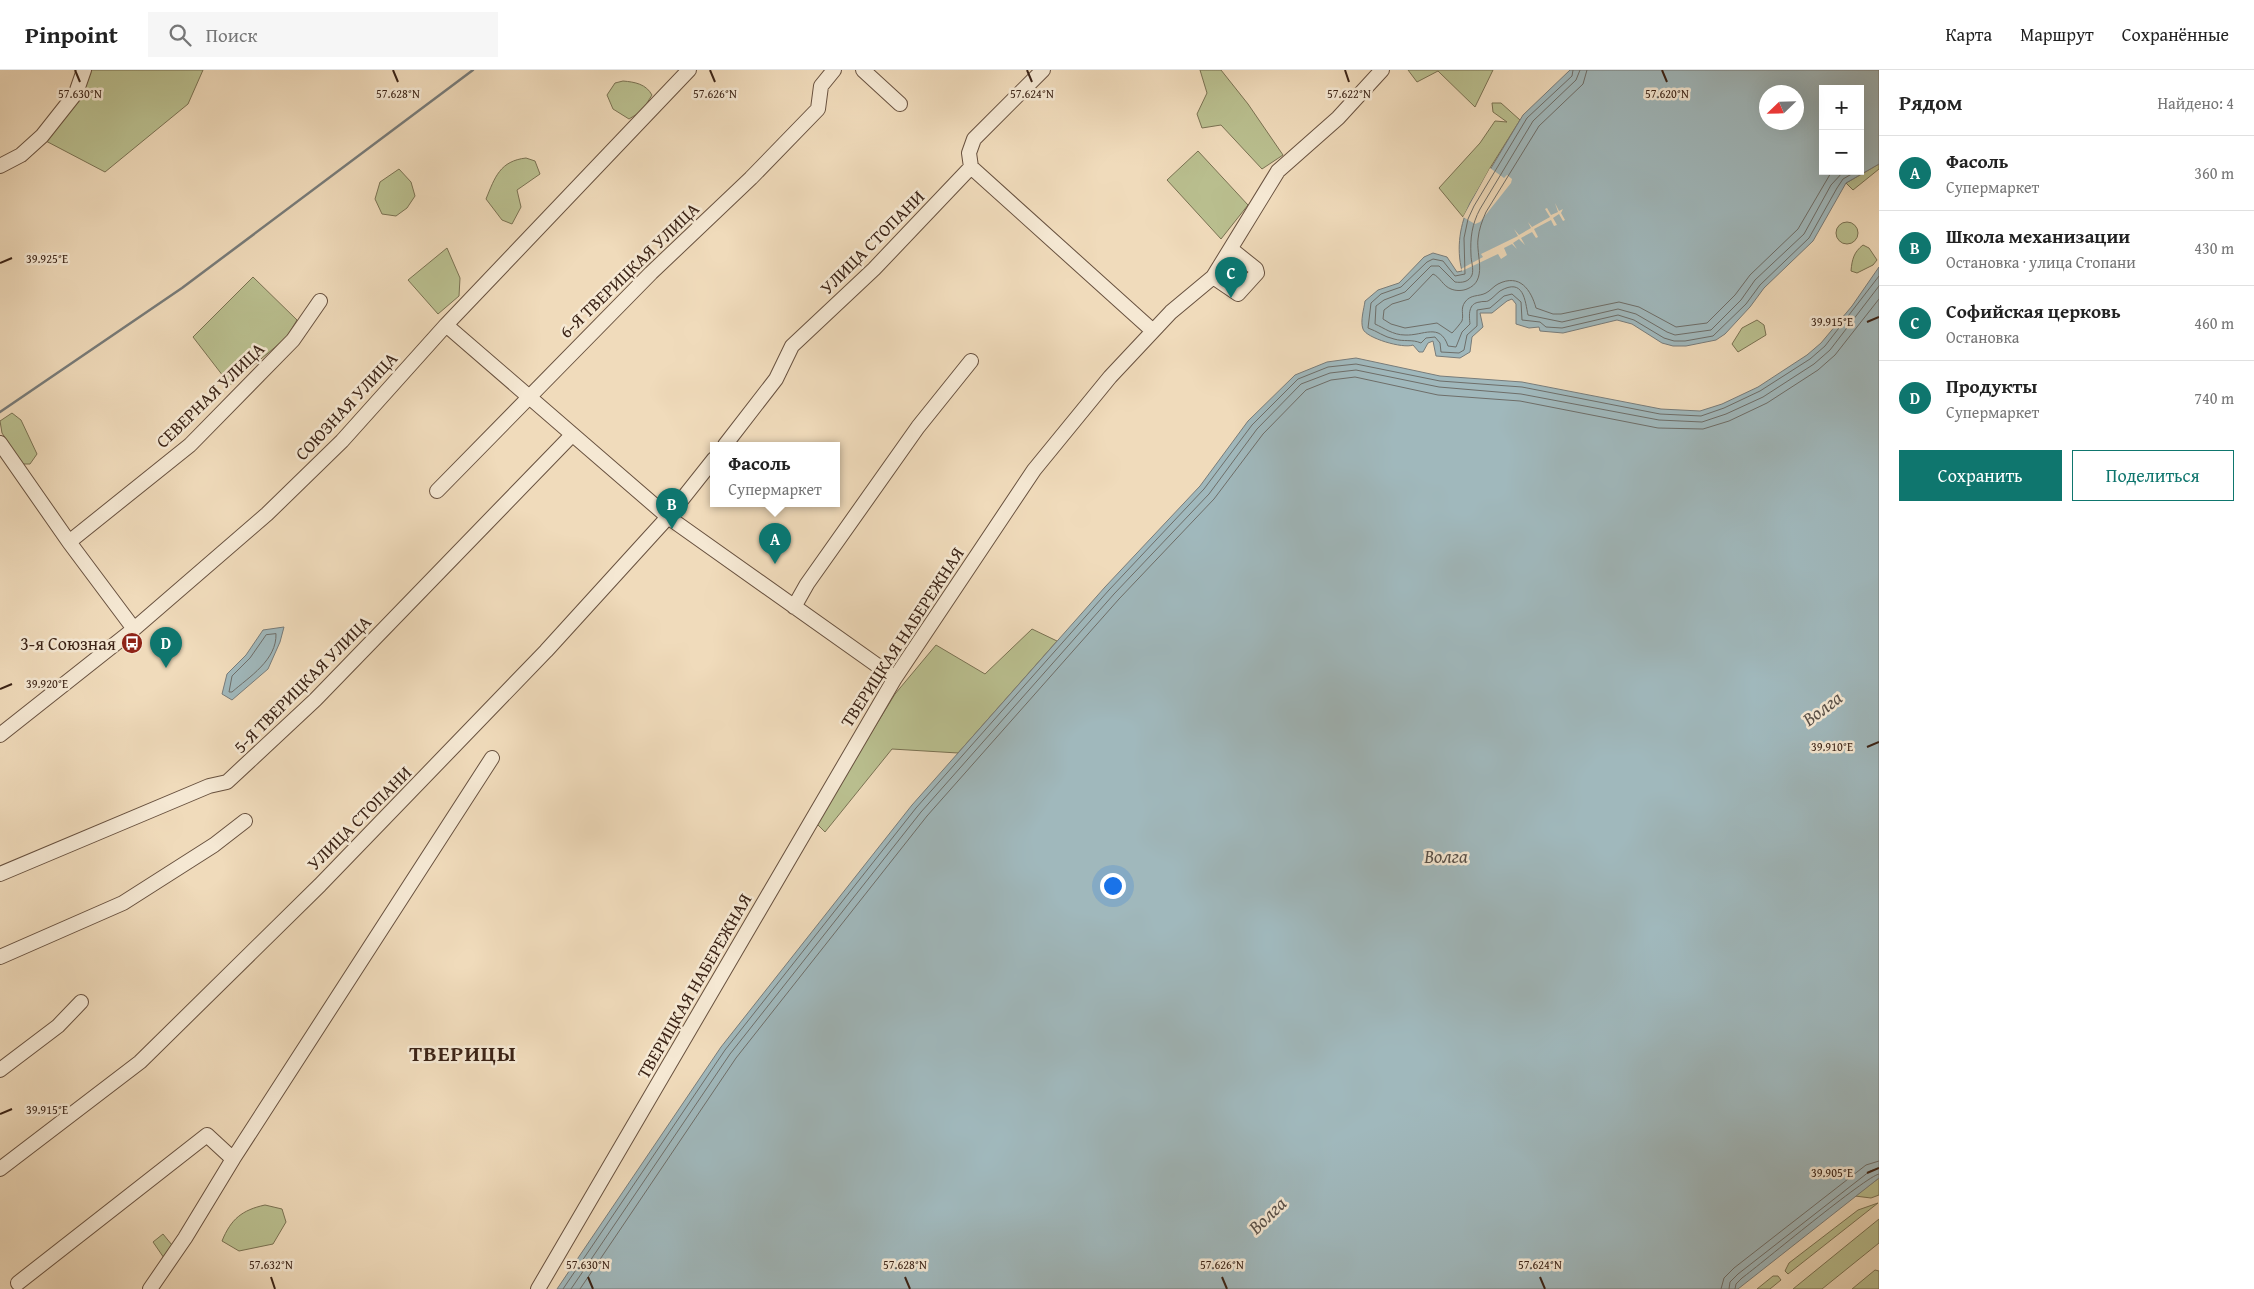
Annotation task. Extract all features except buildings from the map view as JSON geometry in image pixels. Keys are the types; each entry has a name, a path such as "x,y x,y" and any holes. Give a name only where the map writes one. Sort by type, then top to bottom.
{"street":[{"path":"0,166 20,155 42,136 76,93 84,70"},
{"name":"СОЮЗНАЯ УЛИЦА","path":"0,735 134,629 267,514 335,448 446,325 689,70"},
{"name":"6-Я ТВЕРИЦКАЯ УЛИЦА","path":"437,492 650,273 752,178 818,109 821,86 834,70"},
{"path":"863,70 900,104"},
{"path":"1043,70 974,139 969,153 971,167 1153,331"},
{"name":"ТВЕРИЦКАЯ НАБЕРЕЖНАЯ","path":"538,1289 895,678 1034,470 1110,377 1171,312 1213,277 1278,171 1338,118 1382,70"},
{"name":"УЛИЦА СТОПАНИ","path":"727,442 776,378 792,346 874,269 971,167"},
{"path":"1213,277 1238,294 1257,273 1256,269 1231,249"},
{"name":"СЕВЕРНАЯ УЛИЦА","path":"69,542 190,445 293,340 320,301"},
{"path":"446,325 668,517 895,678"},
{"path":"794,607 806,584 918,427 971,361"},
{"name":"5-Я ТВЕРИЦКАЯ УЛИЦА","path":"0,874 209,786 227,782 315,700 572,434"},
{"path":"0,443 69,542 134,629"},
{"name":"УЛИЦА СТОПАНИ","path":"0,1169 140,1062 389,816 546,651 668,517 710,464"},
{"path":"150,1289 185,1238 233,1159 492,758"},
{"path":"0,956 123,903 214,845 245,821"},
{"path":"0,1070 58,1026 81,1002"},
{"path":"18,1283 207,1135 233,1159"}],"green space":[{"path":"89,70 203,70 188,104 105,172 44,140"},
{"path":"1200,70 1221,70 1248,104 1283,155 1262,169 1221,125 1202,128 1197,114 1207,93"},
{"path":"1408,70 1493,70 1475,107 1438,71 1417,82"},
{"path":"623,81 640,84 647,88 652,95 642,111 629,119 613,109 607,95 615,83"},
{"path":"1492,103 1501,103 1520,120 1490,168 1463,217 1439,188 1480,143 1495,121 1507,122 1493,112"},
{"path":"1198,151 1248,205 1221,239 1167,180"},
{"path":"526,158 535,161 540,174 517,190 521,207 512,224 502,220 486,199 492,184 504,166"},
{"path":"1879,164 1879,169 1853,190 1846,183 1860,175 1864,175 1864,173"},
{"path":"399,169 411,182 415,196 407,208 396,216 382,214 375,199 380,182"},
{"path":"1847,222 1857,229 1858,233 1851,243 1847,244 1837,237 1836,233 1843,223"},
{"path":"1863,245 1869,248 1877,260 1873,265 1857,273 1851,271 1854,256"},
{"path":"447,248 460,278 459,296 438,314 408,280"},
{"path":"253,277 297,320 286,338 230,385 193,337"},
{"path":"1757,320 1764,325 1766,335 1738,352 1732,344 1742,328"},
{"path":"12,413 21,420 37,454 30,464 22,464 2,433 0,421"},
{"path":"1032,629 1057,641 958,753 892,749 825,832 816,823 895,694 936,645 985,674"},
{"path":"1879,1178 1879,1195 1871,1198 1855,1196"},
{"path":"1878,1203 1788,1274 1785,1271 1789,1263 1858,1210"},
{"path":"265,1205 282,1209 286,1222 273,1244 239,1251 222,1241 233,1221 250,1210"},
{"path":"1879,1219 1879,1243 1822,1289 1793,1289"},
{"path":"163,1234 172,1245 164,1258 153,1242"},
{"path":"1875,1270 1879,1271 1879,1289 1852,1289"},
{"path":"1773,1276 1778,1276 1781,1280 1770,1289 1757,1289"}],"water":[{"path":"1570,70 1879,70 1879,164 1864,173 1864,85 1819,85 1819,175 1860,175 1846,183 1813,241 1764,288 1750,307 1725,334 1716,340 1686,346 1673,346 1662,343 1632,324 1617,320 1563,333 1540,331 1539,327 1529,328 1516,324 1516,304 1512,299 1492,313 1480,313 1483,327 1472,337 1470,352 1460,358 1436,356 1433,341 1428,343 1423,352 1419,352 1413,345 1394,344 1371,336 1363,329 1362,315 1365,301 1378,290 1399,283 1424,257 1433,253 1447,257 1457,272 1462,271 1459,254 1460,236 1470,203 1523,115"},
{"name":"Волга","path":"1879,267 1879,1178 1738,1289 557,1289 721,1047 912,805 1105,587 1200,486 1248,421 1295,375 1327,362 1356,358 1440,376 1522,382 1661,409 1700,411 1722,404 1758,387 1807,355 1821,343 1852,306"},
{"path":"284,627 280,642 268,669 232,700 222,694 227,674 246,655 263,630"}],"pier":[{"path":"1490,168 1504,178 1507,175 1512,179 1511,183 1480,222 1475,224 1463,217"},
{"path":"1555,203 1559,211 1563,209 1561,213 1565,220 1563,221 1559,214 1553,218 1557,225 1554,226 1551,220 1534,229 1538,237 1536,238 1532,232 1521,238 1525,245 1519,239 1513,243 1517,249 1512,244 1504,248 1507,255 1501,259 1498,254 1462,271 1461,269 1483,257 1481,254 1518,236 1514,229 1519,235 1531,228 1528,222 1532,227 1550,217 1545,209 1547,208 1551,215 1558,212"}],"waterway":[{"path":"0,412 182,288 473,70"}],"place":[{"name":"Софийская церковь","path":"1231,298"},
{"name":"Школа механизации","path":"672,529"},
{"name":"Фасоль","path":"775,564"},
{"name":"3-я Союзная","path":"132,643"},
{"name":"Продукты","path":"166,668"}],"district":[{"name":"ТВЕРИЦЫ","path":"463,1053"}]}
